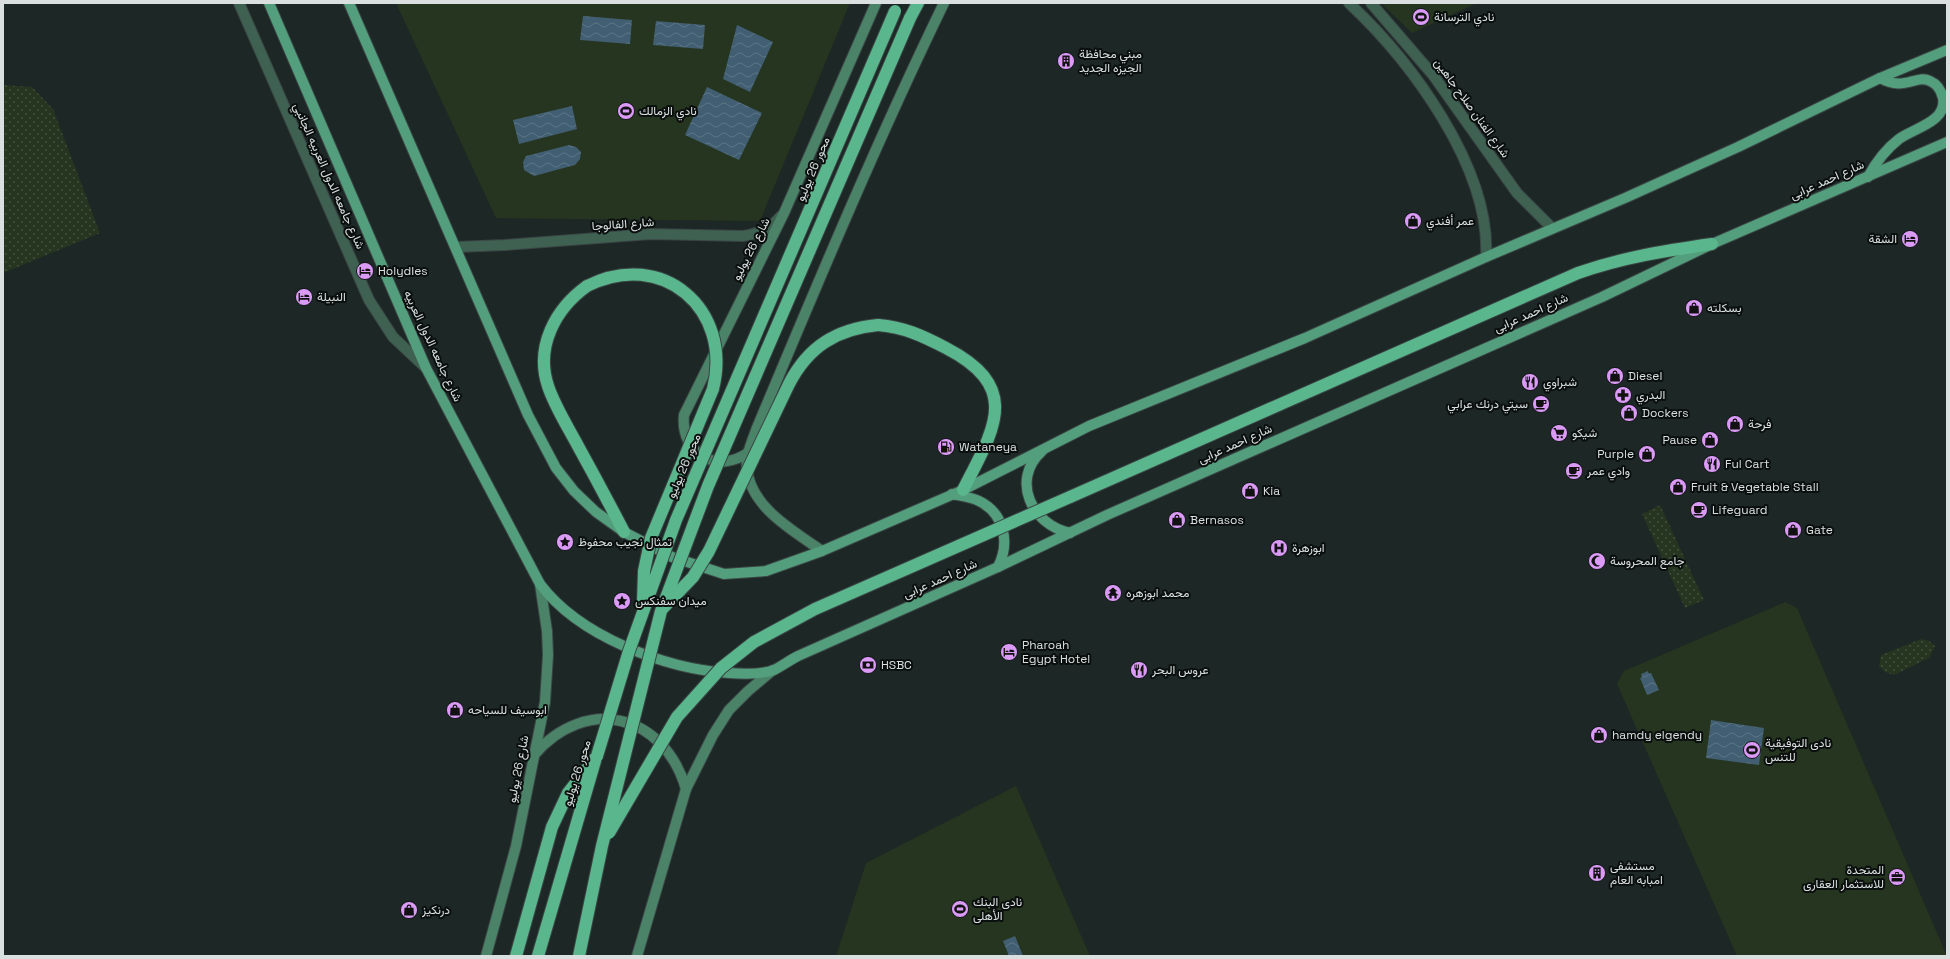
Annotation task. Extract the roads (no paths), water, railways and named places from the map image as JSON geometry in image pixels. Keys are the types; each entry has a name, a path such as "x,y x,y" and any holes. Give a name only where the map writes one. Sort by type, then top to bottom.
{"highway":[{"path":"579,956 602,846 661,611 708,486 910,18 918,3"},
{"name":"محور 26 يوليو","path":"538,956 597,756 644,609 676,520 792,256 897,7"},
{"path":"602,846 677,717 721,668 754,642 815,609 1578,273 1611,262 1645,254 1712,244"},
{"path":"624,532 552,398 545,374 545,348 553,324 567,302 587,286 611,276 637,274 656,278 674,286 695,302 710,324 717,350 716,376 713,389 648,549 643,584 644,609"},
{"path":"661,611 688,583 709,551 789,384 804,360 814,350 837,334 850,329 878,325 905,329 945,347 976,366 989,383 995,403 994,424 991,434 958,492"},
{"path":"516,956 552,827 568,794 597,756"}],"main road":[{"name":"شارع جامعه الدول العربيه","path":"269,3 426,368 540,584"},
{"path":"350,3 528,416 556,468 579,496 596,512 624,532 672,556 724,574 766,572 822,551 958,492 1089,426 1305,338 1738,147 1880,78 1947,50"},
{"name":"شارع 26 يوليو","path":"749,452 726,462 718,462 702,456 690,445 683,423 684,415 784,212 876,3"},
{"path":"822,551 786,524 759,499 750,481 747,468 749,452 756,430 842,226 907,80 944,3"},
{"path":"1868,177 1880,158 1899,139 1934,120 1942,109 1943,102 1940,90 1930,81 1924,79 1902,85 1894,84 1880,78"},
{"name":"شارع احمد عرابى","path":"540,584 550,598 587,625 623,645 651,656 674,664 721,673 745,674 773,670 798,656 998,567 1070,533 1602,297 1712,244 1947,142"},
{"path":"1046,447 1039,454 1030,470 1027,484 1029,498 1038,515 1044,522 1052,527 1070,533"},
{"path":"958,492 979,501 993,511 998,518 1002,526 1005,542 1003,555 998,567"},
{"name":"شارع 26 يوليو","path":"486,956 516,846 545,702 547,631 540,584"},
{"path":"637,956 686,788 713,735 729,710 748,691 773,670"},
{"path":"533,756 544,743 557,733 572,725 599,720 621,721 636,726 651,734 664,745 674,758 686,788"}],"street":[{"name":"شارع جامعه الدول العربيه الجانبي","path":"240,3 369,300 393,337 426,368"},
{"path":"1348,3 1384,41 1419,84 1456,144 1475,187 1485,221 1486,257"},
{"name":"شارع الفنان صلاح جاهين","path":"1371,3 1433,75 1506,180 1528,206 1552,228"},
{"path":"1419,84 1433,75"},
{"name":"شارع الفالوجا","path":"456,247 505,245 651,234 743,236 752,235 768,228 784,212"}],"water":[{"path":"583,16 632,20 630,44 580,40"},
{"path":"656,21 705,25 703,49 653,45"},
{"path":"737,25 773,42 750,92 723,79"},
{"path":"707,87 762,113 739,160 685,135"},
{"path":"572,106 577,129 519,144 513,120"},
{"path":"569,145 576,147 581,152 580,159 575,165 534,176 524,170 523,162 526,156"},
{"path":"1648,671 1649,674 1651,673 1659,690 1647,695 1640,678 1642,677 1641,674"},
{"path":"1711,720 1764,728 1759,765 1706,758"},
{"path":"1015,936 1023,956 1009,956 1003,941"}],"place":[{"name":"نادي الترسانة","path":"1421,17"},
{"name":"مبني محافظة الجيزه الجديد","path":"1066,61"},
{"name":"نادي الزمالك","path":"626,111"},
{"name":"عمر أفندي","path":"1413,221"},
{"name":"الشقة","path":"1910,239"},
{"name":"HolydIes","path":"365,271"},
{"name":"النبيلة","path":"304,297"},
{"name":"بسكلته","path":"1694,308"},
{"name":"Diesel","path":"1615,376"},
{"name":"شبراوي","path":"1530,382"},
{"name":"البدري","path":"1623,395"},
{"name":"سيتي درنك عرابي","path":"1541,404"},
{"name":"Dockers","path":"1629,413"},
{"name":"فرحة","path":"1735,424"},
{"name":"شيكو","path":"1559,433"},
{"name":"Pause","path":"1710,440"},
{"name":"Wataneya","path":"946,447"},
{"name":"Purple","path":"1647,454"},
{"name":"Ful Cart","path":"1712,464"},
{"name":"وادي عمر","path":"1574,471"},
{"name":"Fruit & Vegetable Stall","path":"1678,487"},
{"name":"Kia","path":"1250,491"},
{"name":"Lifeguard","path":"1699,510"},
{"name":"Bernasos","path":"1177,520"},
{"name":"Gate","path":"1793,530"},
{"name":"تمثال نجيب محفوظ","path":"565,542"},
{"name":"ابوزهرة","path":"1279,548"},
{"name":"جامع المحروسة","path":"1597,561"},
{"name":"محمد ابوزهره","path":"1113,593"},
{"name":"ميدان سفنكس","path":"622,601"},
{"name":"Pharoah Egypt Hotel","path":"1009,652"},
{"name":"HSBC","path":"868,665"},
{"name":"عروس البحر","path":"1139,670"},
{"name":"ابوسيف للسياحه","path":"455,710"},
{"name":"hamdy elgendy","path":"1599,735"},
{"name":"نادى التوفيقية للتنس","path":"1752,750"},
{"name":"مستشفى امبابه العام","path":"1597,873"},
{"name":"المتحدة للاستثمار العقارى","path":"1897,877"},
{"name":"نادى البنك الأهلى","path":"960,909"},
{"name":"درنكيز","path":"409,910"}]}
